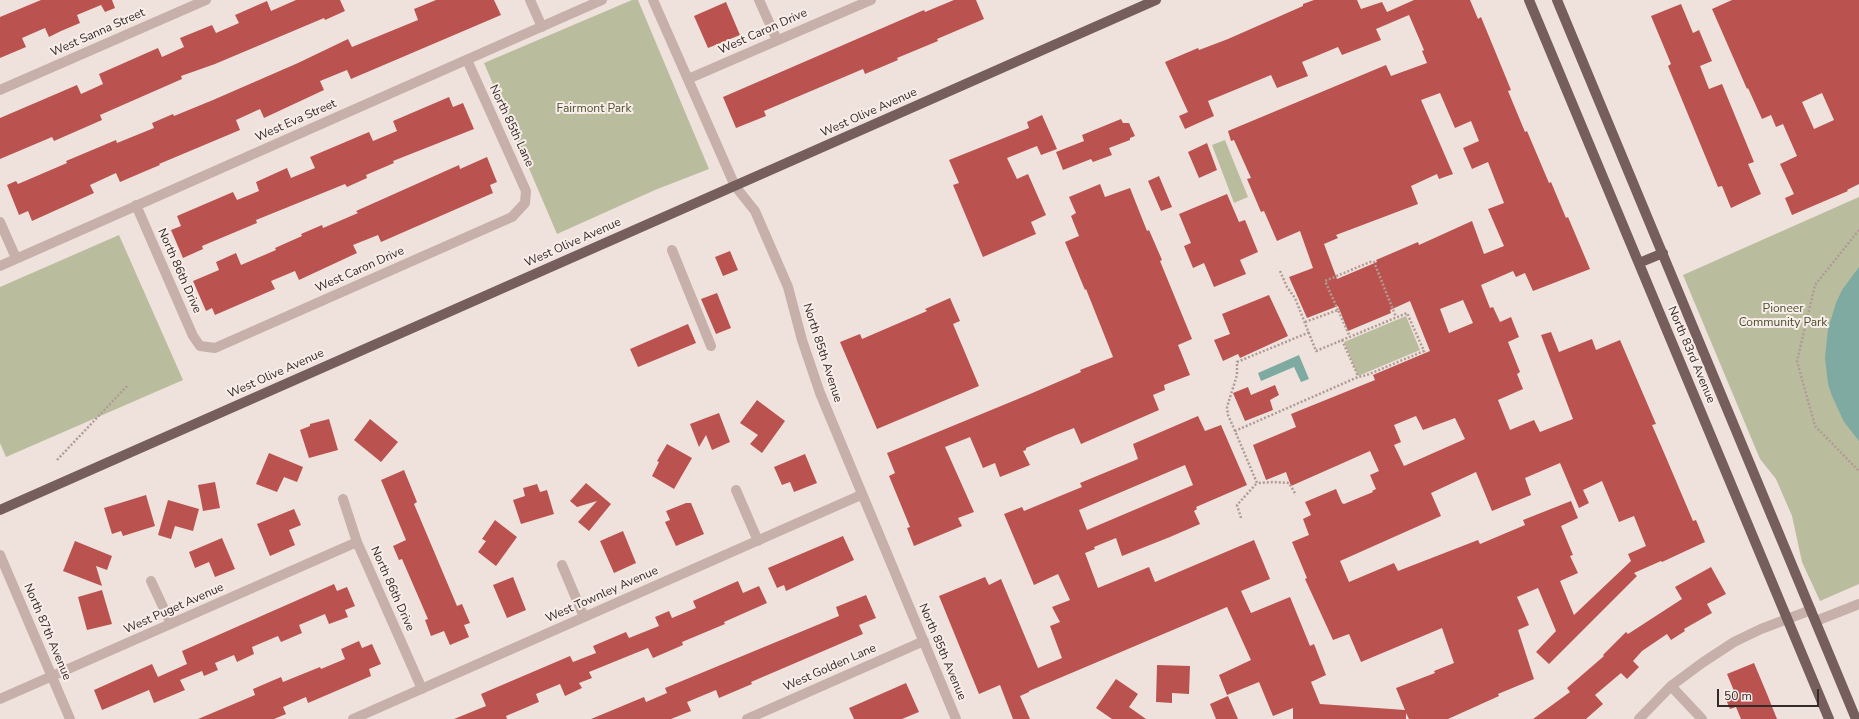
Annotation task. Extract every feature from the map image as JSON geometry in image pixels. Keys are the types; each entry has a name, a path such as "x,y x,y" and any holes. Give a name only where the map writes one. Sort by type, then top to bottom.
{"main road":[{"name":"West Olive Avenue","path":"0,510 1156,0"},
{"name":"North 83rd Avenue","path":"1529,0 1829,719"},
{"name":"North 83rd Avenue","path":"1557,0 1856,719"},
{"path":"1639,263 1663,253"}],"street":[{"name":"West Sanna Street","path":"0,90 206,0"},
{"path":"530,0 542,27"},
{"name":"West Eva Street","path":"0,266 602,0"},
{"name":"North 85th Avenue","path":"653,0 735,186 755,211 788,287 802,340 820,393 861,495 956,719"},
{"path":"759,0 777,40"},
{"name":"West Caron Drive","path":"688,79 871,0"},
{"name":"North 85th Lane","path":"467,60 526,191 525,204"},
{"name":"West Caron Drive","path":"200,346 215,348 512,217 525,204"},
{"name":"North 86th Drive","path":"136,206 193,336 200,346"},
{"path":"0,222 16,258"},
{"path":"672,250 711,346"},
{"path":"736,490 758,540"},
{"name":"West Townley Avenue","path":"353,719 861,495"},
{"name":"North 86th Drive","path":"343,499 357,542 422,689"},
{"name":"West Puget Avenue","path":"0,699 357,542"},
{"name":"North 87th Avenue","path":"0,555 70,719"},
{"path":"562,565 584,618"},
{"path":"152,581 171,624"},
{"path":"1816,622 1859,604"},
{"path":"1639,719 1671,686 1734,642 1761,629 1811,610"},
{"name":"West Golden Lane","path":"747,719 924,641"},
{"path":"1671,686 1702,719"}],"path":[{"path":"1859,230 1815,285 1796,361 1815,426 1859,471"},
{"path":"1350,337 1325,281 1370,262 1374,262 1396,317"},
{"path":"1235,431 1358,377 1424,351 1407,313 1316,351 1310,332 1295,298 1287,287 1280,271"},
{"path":"1305,322 1338,310"},
{"path":"1258,483 1235,431 1227,407 1237,376 1237,362 1310,332"},
{"path":"1342,340 1358,377"},
{"path":"57,460 127,386"},
{"path":"1241,518 1237,505 1258,483 1289,483 1296,495"}],"green space":[{"name":"Fairmont Park","path":"632,0 638,0 709,169 655,190 557,234 484,63"},
{"path":"1225,140 1248,197 1234,203 1212,145"},
{"name":"Pioneer Community Park","path":"1859,197 1859,584 1820,601 1802,562 1792,516 1776,479 1760,459 1683,275"},
{"path":"119,235 183,380 6,457 0,443 0,287"},
{"path":"1406,316 1420,350 1358,376 1344,342"}],"water":[{"path":"1859,267 1859,441 1844,422 1832,396 1828,384 1825,358 1828,329 1836,303 1842,290"},
{"path":"1299,355 1309,379 1301,382 1294,367 1261,381 1258,373"}],"building":[{"path":"41,0 112,0 115,8 105,12 101,5 77,15 80,23 49,37 45,28 22,38 26,47 0,58 0,17"},
{"path":"296,0 340,0 345,11 325,20 324,18 215,64 181,76 182,79 100,115 102,120 54,141 52,137 0,159 0,118 77,85 81,94 103,84 99,74 158,48 162,57 184,47 180,38 212,25 216,33 239,23 235,15 267,1 271,11"},
{"path":"436,0 494,0 501,15 351,79 347,70 320,81 324,90 264,118 260,109 236,120 240,130 120,182 116,173 90,185 94,193 32,221 28,211 19,215 7,185 16,181 18,184 67,163 66,161 116,140 117,143 154,128 152,123 173,114 174,116 213,100 298,63 348,39 352,47 418,20 414,9"},
{"path":"954,0 976,0 984,19 937,39 938,41 897,58 898,60 865,74 863,69 764,111 766,116 736,128 723,97 924,10 925,12"},
{"path":"1314,0 1357,0 1361,9 1382,2 1387,12 1414,0 1470,0 1478,19 1481,17 1511,90 1508,91 1525,132 1527,131 1566,218 1568,217 1590,269 1533,291 1525,273 1516,277 1513,271 1481,285 1490,308 1493,307 1500,322 1511,317 1519,337 1508,342 1520,372 1517,374 1523,389 1498,400 1510,430 1534,420 1540,432 1573,419 1541,335 1551,332 1559,352 1592,339 1596,350 1620,340 1656,424 1652,425 1693,521 1696,520 1705,542 1634,573 1637,576 1549,664 1536,652 1556,631 1538,588 1517,597 1529,625 1518,630 1534,679 1498,694 1499,696 1448,719 1409,719 1406,713 1406,719 1293,719 1293,708 1273,716 1259,682 1227,695 1219,675 1251,660 1227,607 1029,691 1020,696 1030,719 1013,719 1000,685 979,694 939,596 985,577 989,585 1001,579 1038,668 1062,658 1050,626 1060,622 1052,607 1070,600 1058,574 1034,585 1004,514 1022,507 1024,511 1082,487 1080,483 1138,459 1133,444 1198,416 1205,431 1221,425 1247,485 1196,507 1197,509 1194,511 1200,524 1170,537 1122,556 1116,538 1094,547 1095,549 1085,553 1098,588 1149,567 1155,582 1254,540 1270,579 1241,591 1251,613 1290,597 1310,646 1314,644 1326,675 1311,682 1320,704 1405,710 1396,688 1435,673 1434,671 1454,663 1442,628 1361,662 1349,634 1333,640 1305,579 1307,578 1292,542 1309,535 1303,519 1311,515 1305,502 1336,489 1342,503 1344,504 1373,492 1372,491 1376,489 1370,475 1379,471 1370,451 1291,486 1286,472 1266,480 1253,445 1296,427 1291,414 1375,380 1373,375 1430,351 1410,301 1390,310 1391,313 1348,331 1338,306 1307,318 1289,277 1313,268 1300,231 1277,241 1264,211 1261,212 1247,179 1251,178 1234,140 1231,141 1228,131 1386,65 1391,76 1427,63 1422,51 1424,50 1409,15 1376,29 1381,40 1342,55 1338,47 1302,62 1308,76 1277,88 1271,75 1208,101 1214,116 1185,129 1179,116 1188,112 1165,62 1198,48 1199,50 1228,39 1303,6 1303,4","holes":["1440,93 1455,128 1471,121 1479,141 1463,148 1472,169 1488,162 1504,203 1488,209 1504,246 1484,254 1472,221 1419,245 1418,242 1376,260 1377,262 1337,279 1324,244 1338,238 1336,235 1418,204 1411,186 1437,174 1439,179 1453,174 1421,100","1463,300 1473,323 1449,333 1440,309","1416,416 1423,430 1455,418 1465,439 1404,466 1394,445 1401,442 1394,425","1560,463 1579,508 1589,503 1583,490 1602,481 1619,522 1634,516 1646,546 1628,554 1631,561 1574,615 1560,581 1578,573 1570,556 1573,555 1561,526 1578,518 1571,501 1523,520 1525,525 1480,544 1478,540 1398,571 1394,563 1349,582 1340,561 1441,516 1431,493 1476,472 1492,511 1531,495 1525,478","1185,465 1193,485 1087,530 1079,510"]},
{"path":"1732,0 1859,0 1859,184 1847,190 1848,191 1792,215 1785,198 1794,194 1780,164 1797,156 1783,124 1776,127 1771,115 1762,119 1748,88 1747,89 1712,9","holes":["1822,93 1834,120 1814,129 1802,102"]},
{"path":"726,2 740,35 708,48 694,16"},
{"path":"1681,4 1693,33 1699,30 1712,61 1700,66 1709,89 1722,84 1754,162 1748,164 1761,194 1731,208 1722,186 1718,187 1668,66 1671,64 1651,16"},
{"path":"449,97 453,107 463,103 474,129 393,161 394,163 366,175 367,178 347,187 345,184 256,220 257,223 202,246 203,249 183,258 171,230 181,226 177,216 233,192 237,200 259,191 256,182 287,168 291,178 315,168 310,157 369,132 373,141 397,131 393,121"},
{"path":"1042,115 1057,149 1041,155 1037,146 1007,158 1017,179 1028,174 1046,215 1031,222 1036,234 983,257 953,185 959,183 949,160 1029,128 1027,122"},
{"path":"1121,119 1123,123 1129,123 1135,136 1130,138 1130,140 1109,148 1112,155 1093,162 1091,159 1063,170 1056,152 1084,141 1082,135"},
{"path":"1207,143 1217,170 1199,178 1188,152"},
{"path":"487,157 497,182 490,185 493,193 381,242 378,235 353,245 357,253 299,280 295,271 271,281 275,289 215,315 212,308 206,311 193,281 219,270 216,262 236,253 241,265 276,250 275,248 302,236 301,234 322,225 323,228 358,213 356,211 459,165 460,169"},
{"path":"1159,176 1172,207 1161,211 1148,181"},
{"path":"1100,184 1105,197 1130,188 1147,231 1149,230 1162,260 1160,261 1192,339 1178,345 1190,375 1164,385 1165,390 1153,395 1159,410 1081,444 1074,428 1056,435 1026,448 1026,450 1023,451 1030,465 1000,477 995,463 983,468 970,437 945,447 974,512 958,518 962,526 914,546 907,528 910,527 889,476 895,473 887,453 1030,394 1081,372 1080,370 1113,357 1086,289 1085,290 1065,242 1079,236 1071,216 1076,213 1069,197"},
{"path":"1227,194 1239,222 1245,220 1258,252 1240,260 1246,274 1214,287 1204,263 1193,268 1184,246 1191,243 1179,214"},
{"path":"730,251 738,270 723,276 715,257"},
{"path":"717,293 731,328 716,334 701,299"},
{"path":"1269,295 1288,336 1240,358 1238,354 1223,361 1214,340 1230,334 1222,314"},
{"path":"950,298 960,321 953,324 979,386 877,429 840,342 860,334 862,339 927,311 925,309"},
{"path":"688,324 696,343 638,367 630,349"},
{"path":"1275,385 1279,395 1270,400 1273,410 1245,421 1233,393 1248,387 1251,395"},
{"path":"757,400 785,421 762,453 750,444 758,435 740,423"},
{"path":"719,413 730,442 712,450 706,435 699,447 690,424"},
{"path":"329,419 338,450 309,458 300,430 310,426 310,424"},
{"path":"370,419 398,442 381,462 354,440"},
{"path":"667,444 692,458 674,489 652,476 659,462 657,461"},
{"path":"269,453 303,467 297,482 284,477 277,492 256,484"},
{"path":"805,454 817,483 794,492 790,482 782,485 774,467"},
{"path":"404,470 417,502 414,504 457,606 462,604 470,623 464,625 469,637 450,645 444,631 431,636 425,620 428,619 402,559 399,560 393,546 406,540 381,480"},
{"path":"215,482 220,508 203,511 198,485"},
{"path":"586,483 611,504 589,531 578,522 597,501 577,507 570,501"},
{"path":"537,484 540,492 547,490 554,514 521,524 513,500 525,496 523,488"},
{"path":"146,495 155,526 123,536 121,531 112,534 104,508"},
{"path":"168,500 199,509 193,531 175,526 171,539 158,535"},
{"path":"686,503 691,503 704,534 676,546 665,522 670,520 666,511"},
{"path":"294,509 301,525 289,530 295,545 270,556 257,524"},
{"path":"495,520 517,537 496,566 478,552 486,541 482,539"},
{"path":"623,531 636,563 614,573 600,541"},
{"path":"843,536 854,560 786,591 784,585 777,588 768,568"},
{"path":"222,538 235,569 215,577 209,562 195,568 189,552"},
{"path":"75,541 112,556 107,570 96,566 102,586 63,571"},
{"path":"1711,567 1726,594 1707,604 1712,613 1684,629 1685,631 1671,640 1667,634 1642,651 1633,661 1639,667 1627,679 1621,673 1595,695 1603,704 1586,719 1533,719 1570,692 1567,688 1604,656 1603,655 1626,632 1628,634 1682,599 1675,587"},
{"path":"513,577 526,610 507,618 493,585"},
{"path":"738,581 743,593 759,586 767,603 724,622 725,624 682,642 683,645 653,658 648,648 589,672 592,678 579,683 582,688 565,696 560,684 536,694 539,702 506,716 507,719 454,719 486,706 481,694 570,656 573,662 596,653 593,646 626,632 629,638 659,626 655,617 669,611 672,618 696,608 693,601"},
{"path":"334,584 337,591 347,587 355,606 345,610 348,617 329,624 325,614 299,625 302,633 281,642 278,636 252,647 254,654 237,662 234,655 215,663 218,670 204,676 202,671 180,680 185,690 154,703 149,690 102,710 94,690 152,664 158,677 187,664 182,651"},
{"path":"102,590 112,624 87,630 78,597"},
{"path":"866,595 876,618 859,625 863,634 751,682 752,684 719,698 716,690 687,702 691,711 671,719 591,719 644,697 646,702 667,693 665,688 839,616 836,607"},
{"path":"359,641 362,648 372,644 381,664 369,669 371,676 308,703 306,697 283,707 286,714 274,719 198,719 255,695 253,689 281,677 283,682 345,659 341,649"},
{"path":"1754,663 1777,719 1741,719 1736,707 1730,709 1724,695 1734,691 1727,674"},
{"path":"1157,665 1190,666 1189,694 1172,693 1172,703 1156,702"},
{"path":"1116,679 1138,694 1129,707 1146,719 1112,719 1096,708"},
{"path":"906,683 919,712 902,719 854,719 849,708"},
{"path":"1228,696 1238,719 1216,719 1210,704"}]}
